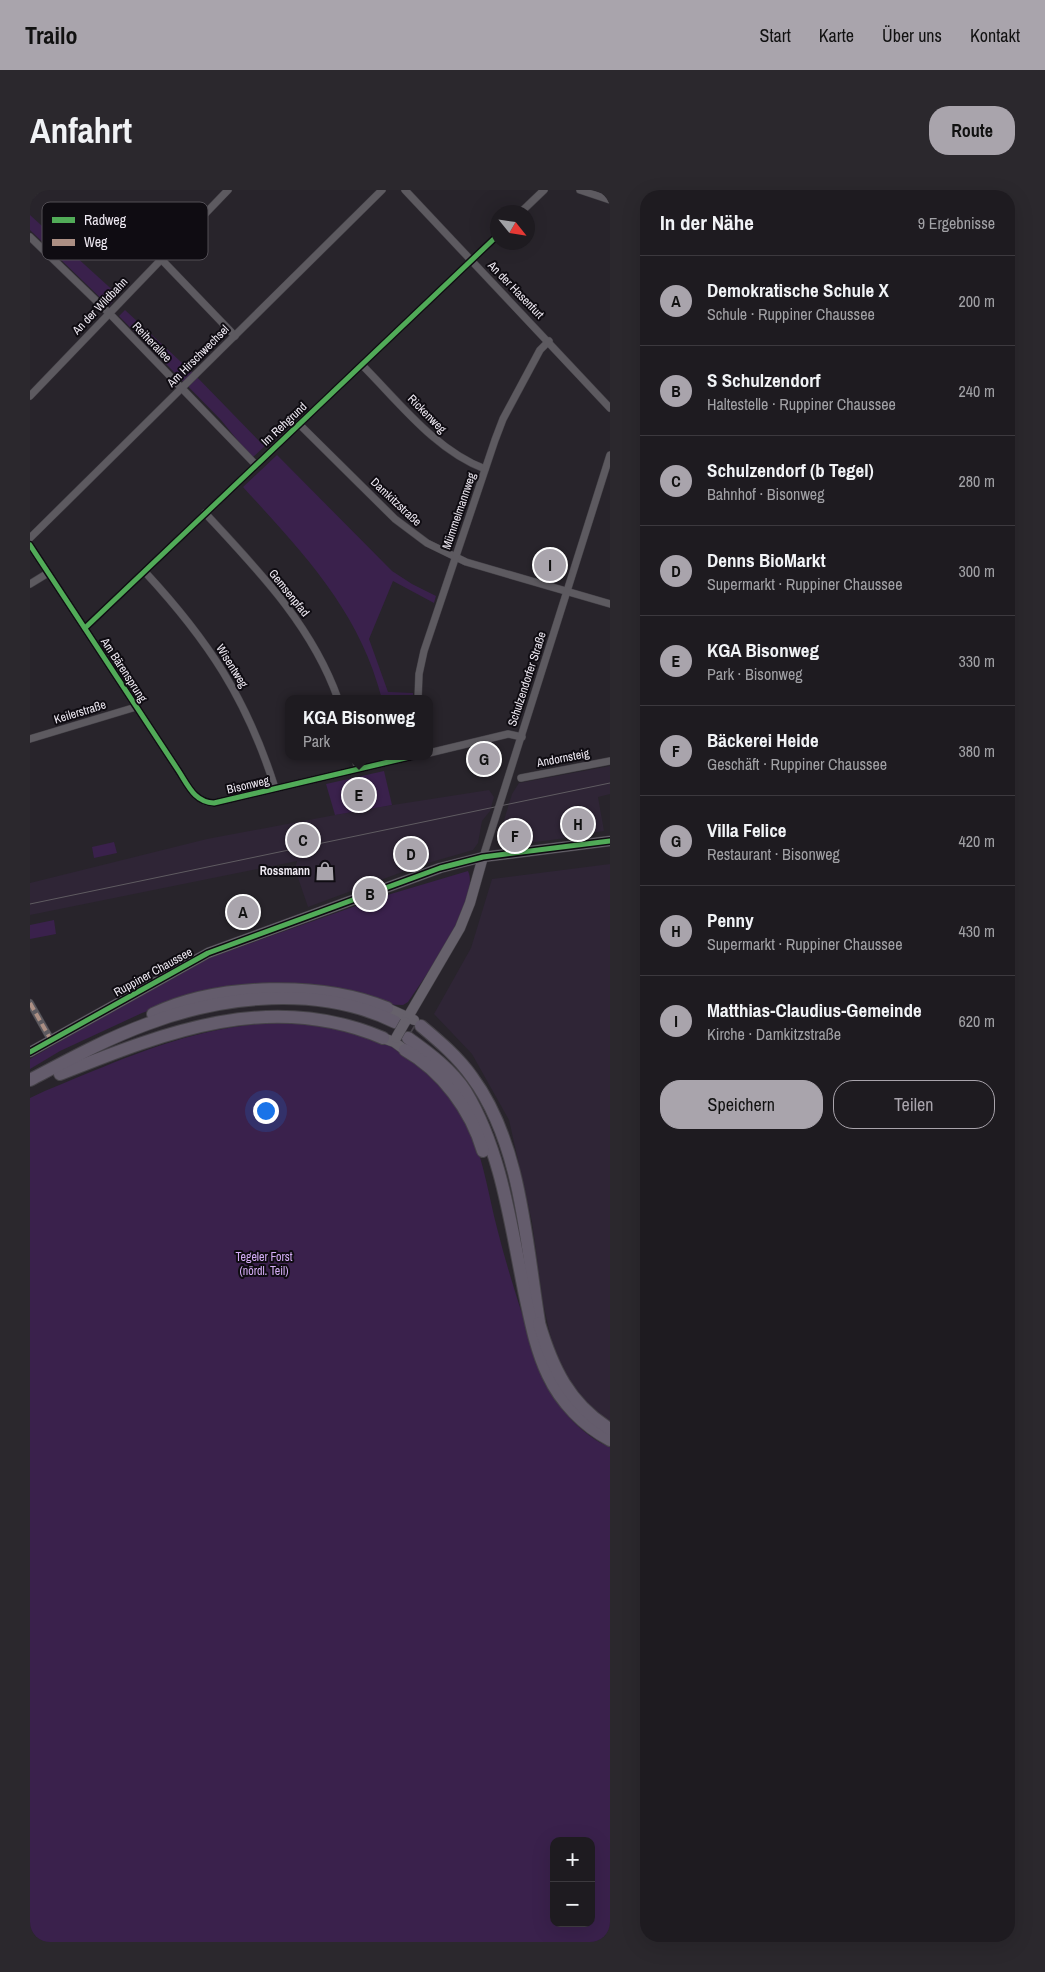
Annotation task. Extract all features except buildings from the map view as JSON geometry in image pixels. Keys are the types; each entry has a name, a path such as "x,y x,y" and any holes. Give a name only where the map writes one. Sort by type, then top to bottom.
{"highway":[{"path":"30,1079 96,1041 164,1009 195,999 256,991 304,990 345,995 388,1008"},
{"path":"30,1079 138,1027 184,1012 261,999 314,1000 366,1010 450,1063 468,1085 486,1115 506,1173 535,1323 549,1356 567,1389 591,1415 610,1429"},
{"path":"30,1089 60,1074 172,1033 241,1019 283,1016 311,1017 353,1026 402,1032 460,1102 481,1145 535,1323 549,1377 561,1398 584,1422 610,1440"}],"street":[{"path":"30,196 36,190"},
{"name":"An der Wildbahn","path":"208,211 228,190"},
{"name":"Am Hirschwechsel","path":"30,538 382,190"},
{"name":"An der Hasenfurt","path":"405,190 610,408"},
{"path":"528,205 544,190"},
{"path":"580,190 610,200"},
{"name":"Reiherallee","path":"30,237 42,249"},
{"name":"Im Rehgrund","path":"85,628 490,243"},
{"name":"Reiherallee","path":"54,260 256,465"},
{"name":"An der Wildbahn","path":"30,396 160,260"},
{"path":"162,260 234,336"},
{"name":"Mümmelmannweg","path":"418,695 419,674 424,651 454,557 503,419 540,350 549,341"},
{"name":"Rickenweg","path":"362,365 441,444 464,459 486,469"},
{"name":"Damkitzstraße","path":"299,424 396,520 426,543 454,557 610,604"},
{"name":"Schulzendorfer Straße","path":"402,1032 460,928 470,903 610,455"},
{"name":"Gemsenpfad","path":"205,513 292,612 317,652 336,695"},
{"name":"Am Bärensprung","path":"30,545 198,800 204,803"},
{"path":"30,584 48,572"},
{"name":"Wisentweg","path":"145,572 202,640 230,680 250,719 275,788"},
{"name":"Keilerstraße","path":"30,739 136,707"},
{"path":"433,752 508,734 522,736"},
{"path":"355,760 358,769"},
{"name":"Bisonweg","path":"204,803 214,803 397,760"},
{"name":"Andornsteig","path":"521,778 610,761"},
{"name":"Ruppiner Chaussee","path":"30,1052 208,954 440,868 483,857 610,841"},
{"path":"30,1003 51,1040"},
{"path":"388,1008 402,1032"}],"shaded area":[{"path":"610,766 610,794 598,797 604,831 582,836 504,846 498,840 512,794 519,783"},
{"path":"489,790 494,797 490,811 482,821 478,843 473,850 421,865 308,907 295,869 297,861 30,915 30,883 207,839 367,809"},
{"path":"610,864 610,1423 589,1406 567,1380 556,1360 543,1303 532,1222 509,1120 472,1054 434,1014 471,948 492,879"}],"green space":[{"path":"30,215 42,226 42,242 30,230"},
{"path":"61,260 80,260 118,295 109,306"},
{"path":"125,310 194,374 262,444 267,444 252,458 221,420 119,316"},
{"path":"277,455 392,571 436,596 434,603 393,581 369,639 388,692 413,693 413,695 381,695 372,667 344,610 287,535 243,487"},
{"path":"384,771 392,805 335,815 326,784"},
{"path":"114,842 117,853 94,858 92,847"},
{"path":"468,871 470,883 459,918 426,976 408,1002 403,1005 184,998 142,1013 60,1051 30,1069 30,1059 195,963 384,896"},
{"path":"54,920 56,934 30,939 30,925"},
{"name":"Tegeler Forst (nördl. Teil)","path":"291,1021 355,1031 392,1046 409,1057 439,1082 462,1114 471,1132 486,1180 497,1228 519,1306 545,1384 557,1403 581,1429 610,1447 610,1942 30,1942 30,1098 53,1087 166,1043 237,1026"}],"tunnel":[{"path":"395,1022 412,1032"}],"tram line":[{"path":"30,904 610,783"}],"marked path":[{"path":"30,1003 51,1040"}],"cycle path":[{"path":"85,628 490,243"},
{"path":"30,545 192,792 201,800 214,803 397,760"},
{"path":"30,1052 208,953 440,868 483,857 610,841"}],"place":[{"name":"Matthias-Claudius-Gemeinde","path":"550,565"},
{"name":"Villa Felice","path":"484,759"},
{"name":"KGA Bisonweg","path":"359,795"},
{"name":"Penny","path":"578,824"},
{"name":"Bäckerei Heide","path":"515,836"},
{"name":"Schulzendorf (b Tegel)","path":"303,840"},
{"name":"Denns BioMarkt","path":"411,854"},
{"name":"Rossmann","path":"325,871"},
{"name":"S Schulzendorf","path":"370,894"},
{"name":"Demokratische Schule X","path":"243,912"}]}
